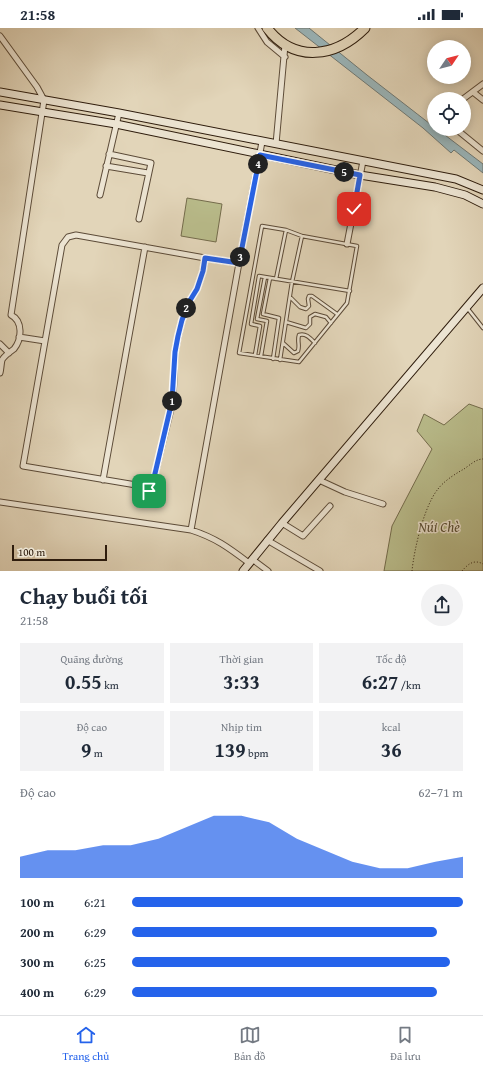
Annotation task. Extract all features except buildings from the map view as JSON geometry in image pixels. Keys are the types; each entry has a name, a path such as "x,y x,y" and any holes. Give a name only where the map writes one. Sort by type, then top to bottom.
{"highway":[{"path":"267,28 275,38 285,45 301,52 310,53 320,52 342,45 366,28"}],"main road":[{"path":"0,92 119,113 262,142 456,178 483,190"},
{"path":"0,105 116,124 360,175 446,189 465,195 483,204"},
{"path":"243,571 267,540 483,288"}],"street":[{"path":"258,28 268,42 284,57"},
{"path":"0,36 37,87 44,100 11,315 17,320 20,328 19,337 15,347 2,360 0,373"},
{"path":"276,144 285,45"},
{"path":"483,84 473,92 483,100"},
{"path":"100,195 119,113"},
{"path":"465,136 483,151"},
{"path":"191,530 262,142"},
{"path":"109,154 151,163 139,219"},
{"path":"347,244 363,161"},
{"path":"106,166 148,173"},
{"path":"148,487 23,466 62,245 68,237 76,235 239,263"},
{"path":"103,480 145,247"},
{"path":"148,487 153,482 172,401 175,352 178,336 184,314 199,283 205,258"},
{"path":"19,337 45,341"},
{"path":"0,344 9,353"},
{"path":"319,480 345,492 383,504"},
{"path":"148,487 150,493 157,493 159,487 157,483 153,482"},
{"path":"0,502 191,530 208,535 268,571"},
{"path":"282,523 303,536 330,506"},
{"path":"267,540 320,571"}],"lane":[{"path":"262,226 286,230 302,236 357,246 347,303 299,362 239,353 262,226"},
{"path":"276,279 286,230"},
{"path":"280,360 292,282 302,236"},
{"path":"255,355 260,326 251,324 259,276 350,290"},
{"path":"261,356 267,321 257,319 264,277"},
{"path":"270,278 264,314 279,318 273,359"},
{"path":"290,298 304,310 308,308 308,299 312,296 337,314"},
{"path":"466,307 483,328"},
{"path":"286,322 306,328 310,324 310,317 315,314 326,317 331,323"},
{"path":"283,343 294,353 298,351 299,348 297,339 299,335 306,335 315,343"}],"path":[{"path":"412,571 422,525 431,500 437,489 456,474 478,460 483,460"},
{"path":"462,571 474,561 478,561 483,564"}],"green space":[{"path":"187,198 222,204 216,242 181,236"},
{"name":"Núi Chè","path":"469,404 483,409 483,571 384,571 392,526 432,449 417,431 424,414 444,425"}],"water":[{"path":"295,28 309,28 427,122 427,132"},
{"path":"432,136 446,136 483,164 483,173 454,150 451,153"}],"route":[{"path":"149,491 148,487 153,482 172,401 175,352 182,320 189,302 197,289 203,271 205,258 239,263 260,155 360,175 354,209"}]}
